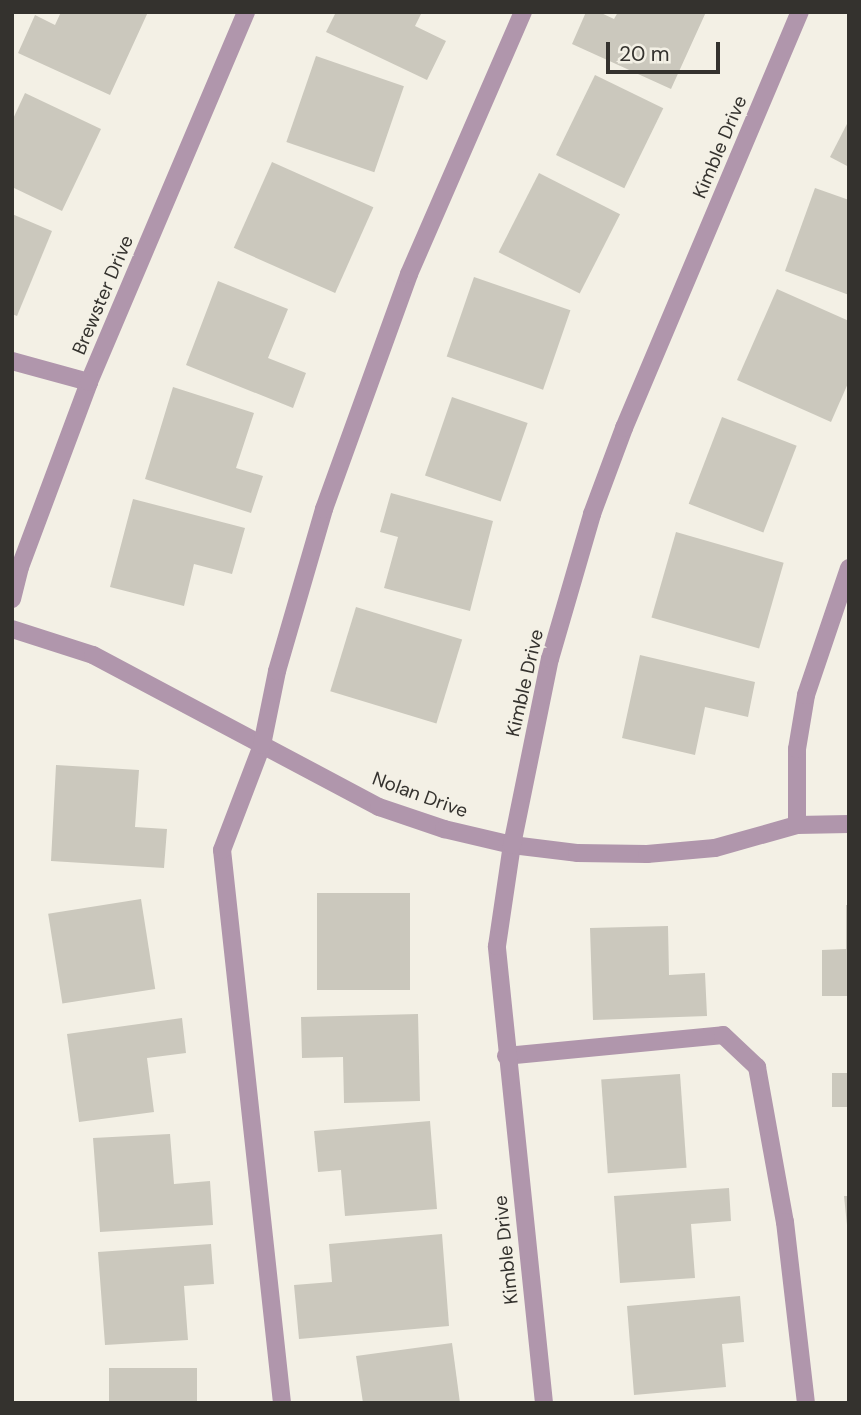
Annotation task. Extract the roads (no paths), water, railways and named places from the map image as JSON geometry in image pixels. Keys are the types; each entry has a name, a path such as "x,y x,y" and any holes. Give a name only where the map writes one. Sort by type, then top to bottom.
{"street":[{"name":"Brewster Drive","path":"12,599 20,567 89,382 246,12"},
{"path":"282,1403 222,850 262,745 277,671 324,509 409,274 523,12"},
{"name":"Kimble Drive","path":"544,1403 506,1056 497,946 512,845 550,659 592,514 624,428 800,12"},
{"path":"12,361 89,382"},
{"path":"797,825 797,749 806,695 849,569"},
{"name":"Nolan Drive","path":"12,629 93,655 379,807 444,829 512,845 577,853 647,854 715,848 797,825 849,824"},
{"path":"506,1056 723,1035 757,1067 785,1222 806,1403"}]}
